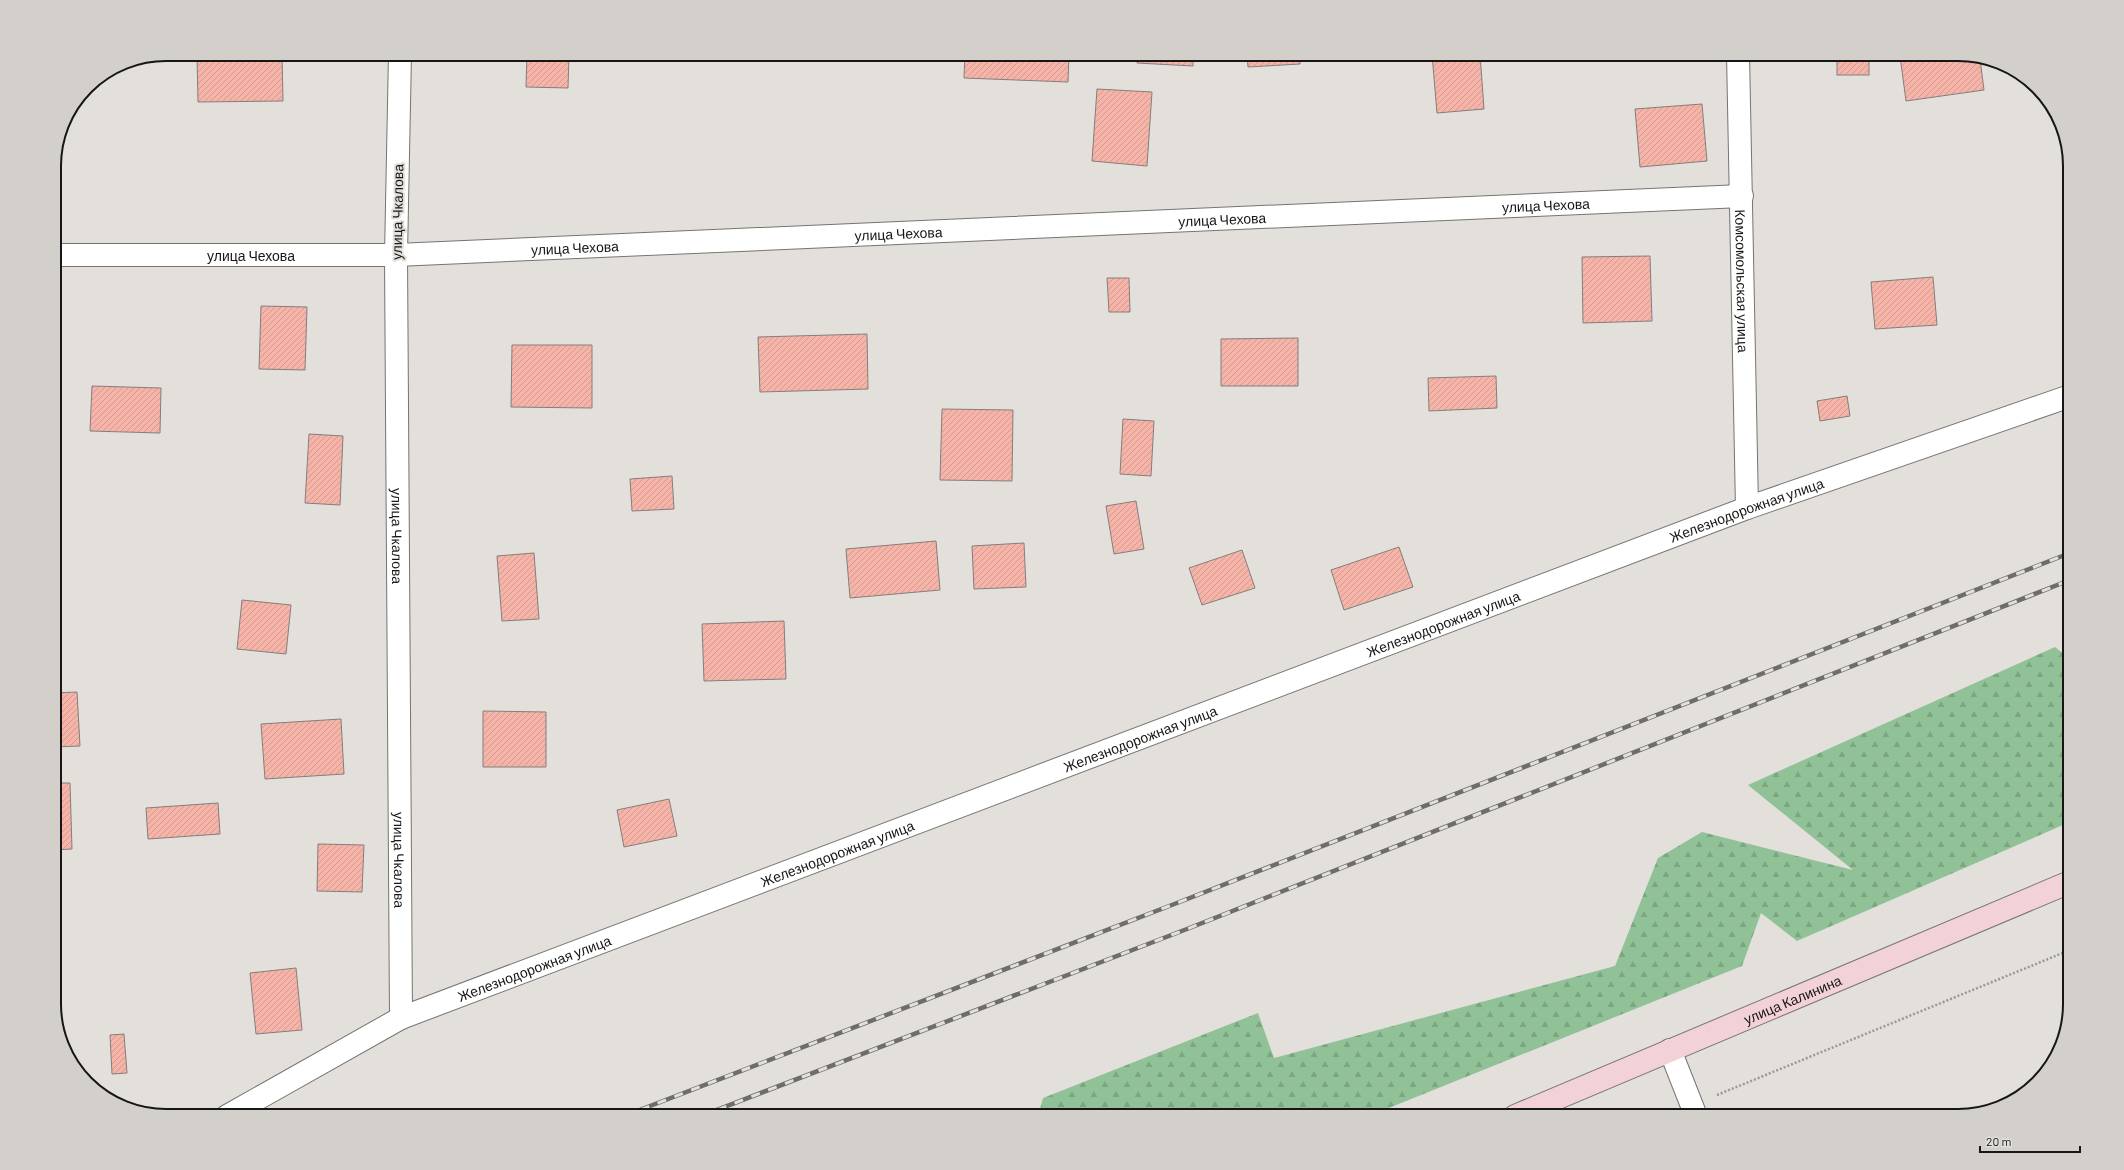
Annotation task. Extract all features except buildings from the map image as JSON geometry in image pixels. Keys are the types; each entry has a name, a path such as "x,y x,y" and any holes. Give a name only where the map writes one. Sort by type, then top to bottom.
{"main road":[{"name":"улица Калинина","path":"1531,1109 2063,885"}],"street":[{"name":"улица Чкалова","path":"400,61 396,255 401,1018"},
{"name":"Комсомольская улица","path":"1738,61 1747,508"},
{"name":"улица Чехова","path":"61,255 396,255 1742,196"},
{"name":"Железнодорожная улица","path":"239,1109 401,1018 1747,508 2063,398"},
{"path":"1670,1050 1693,1109"}],"path":[{"path":"1699,1109 2063,953"}],"green space":[{"path":"2055,647 2063,653 2063,825 1797,941 1761,913 1742,966 1386,1109 1040,1109 1043,1098 1258,1013 1274,1058 1615,966 1658,858 1702,832 1853,870 1748,785"}],"railway":[{"path":"642,1109 1177,903 2063,556"},
{"path":"719,1109 1187,929 2063,583"}]}
